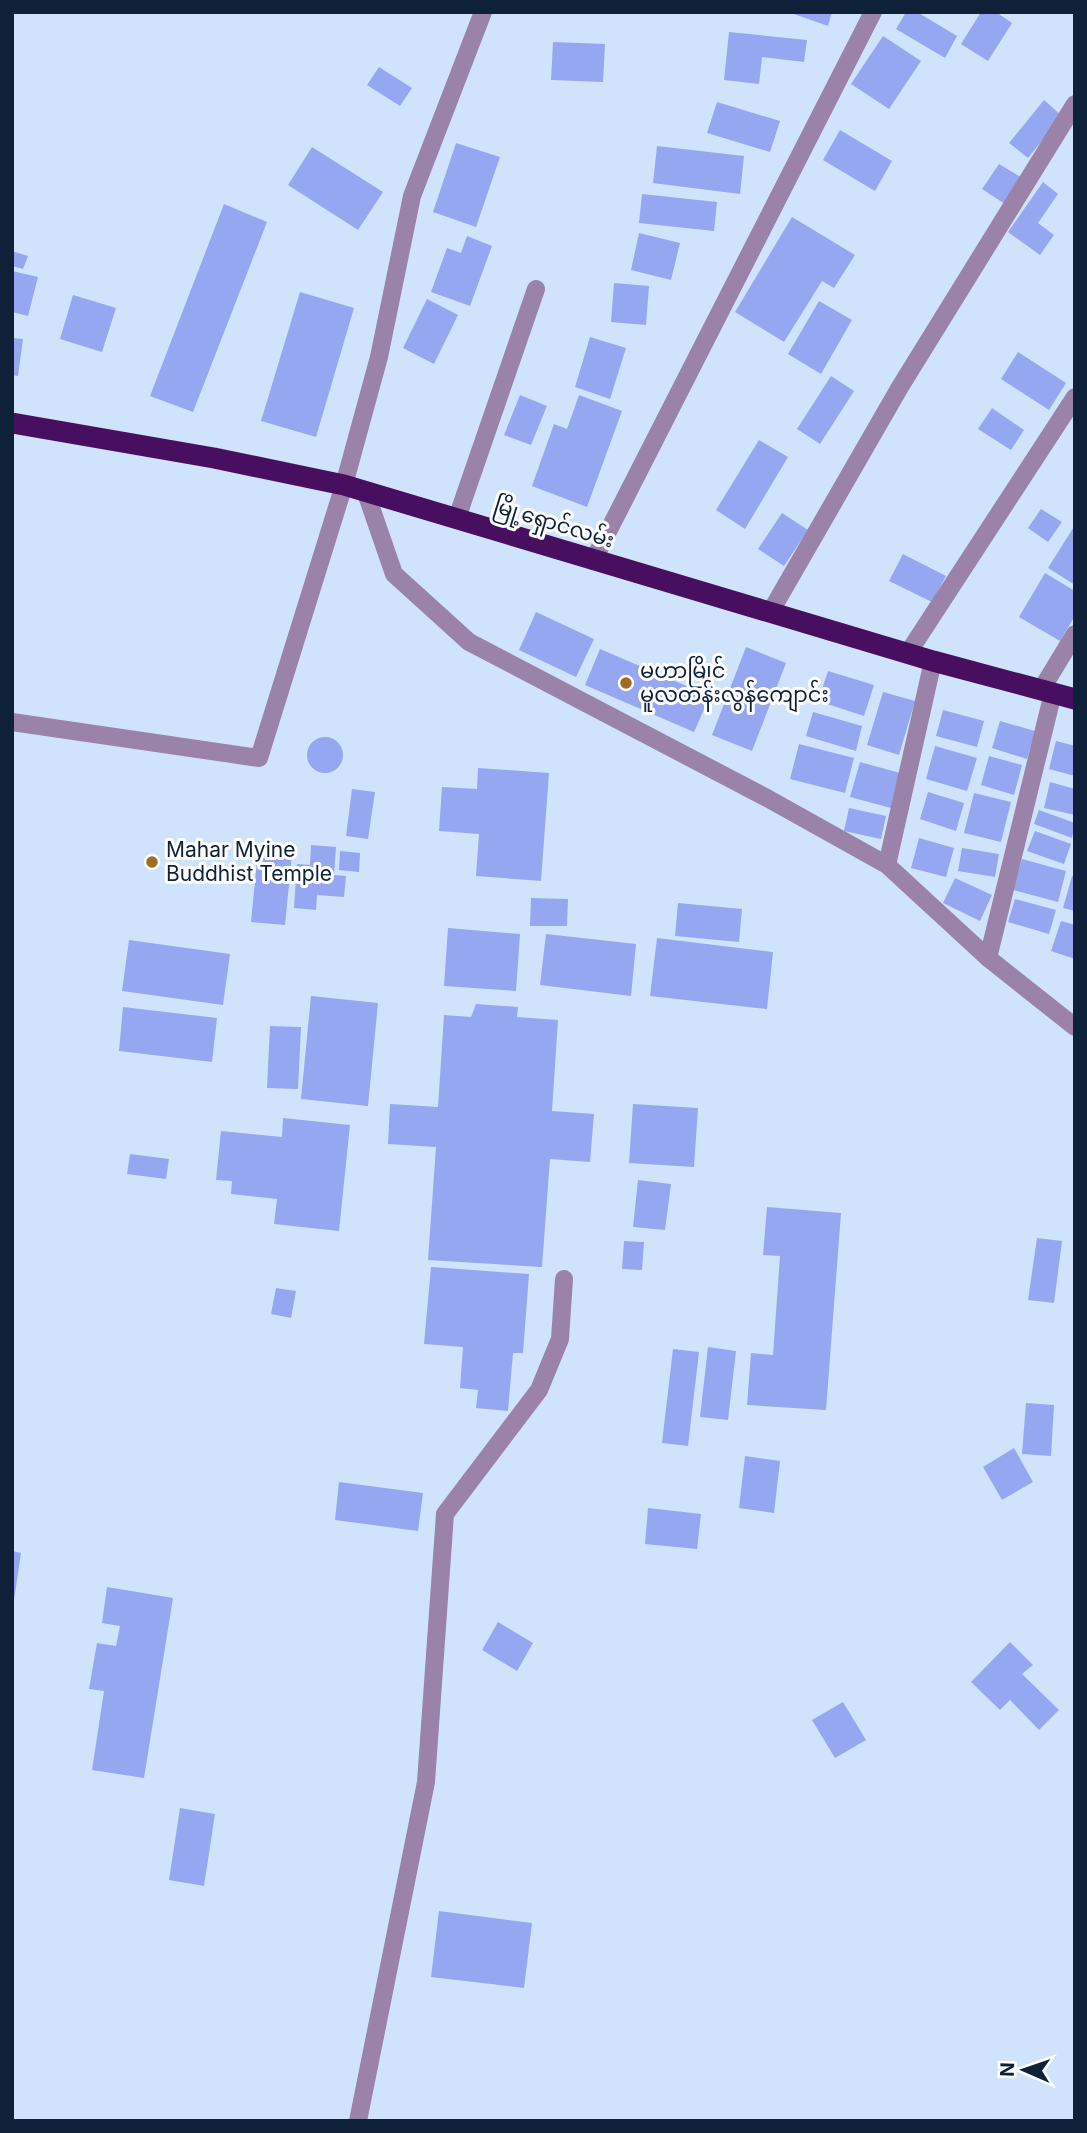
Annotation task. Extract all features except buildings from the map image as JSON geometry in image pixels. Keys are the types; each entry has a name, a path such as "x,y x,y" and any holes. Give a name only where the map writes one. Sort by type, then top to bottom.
{"highway":[{"name":"မြို့ရှောင်လမ်း","path":"12,423 214,458 344,485 933,661 1075,699"}],"street":[{"path":"12,722 259,758 344,485 379,357 412,196 483,12"},
{"path":"593,561 873,12"},
{"path":"771,611 900,387 1075,104"},
{"path":"457,519 536,289"},
{"path":"908,653 1075,397"},
{"path":"366,493 394,574 469,642 767,798 887,865 988,958 1075,1027"},
{"path":"988,958 1047,692 1075,634"},
{"path":"887,865 933,661"},
{"path":"358,2121 426,1782 445,1514 539,1390 560,1339 565,1279"}],"place":[{"name":"မဟာမြိုင် မူလတန်းလွန်ကျောင်း","path":"626,683"},
{"name":"Mahar Myine Buddhist Temple","path":"152,862"}]}
